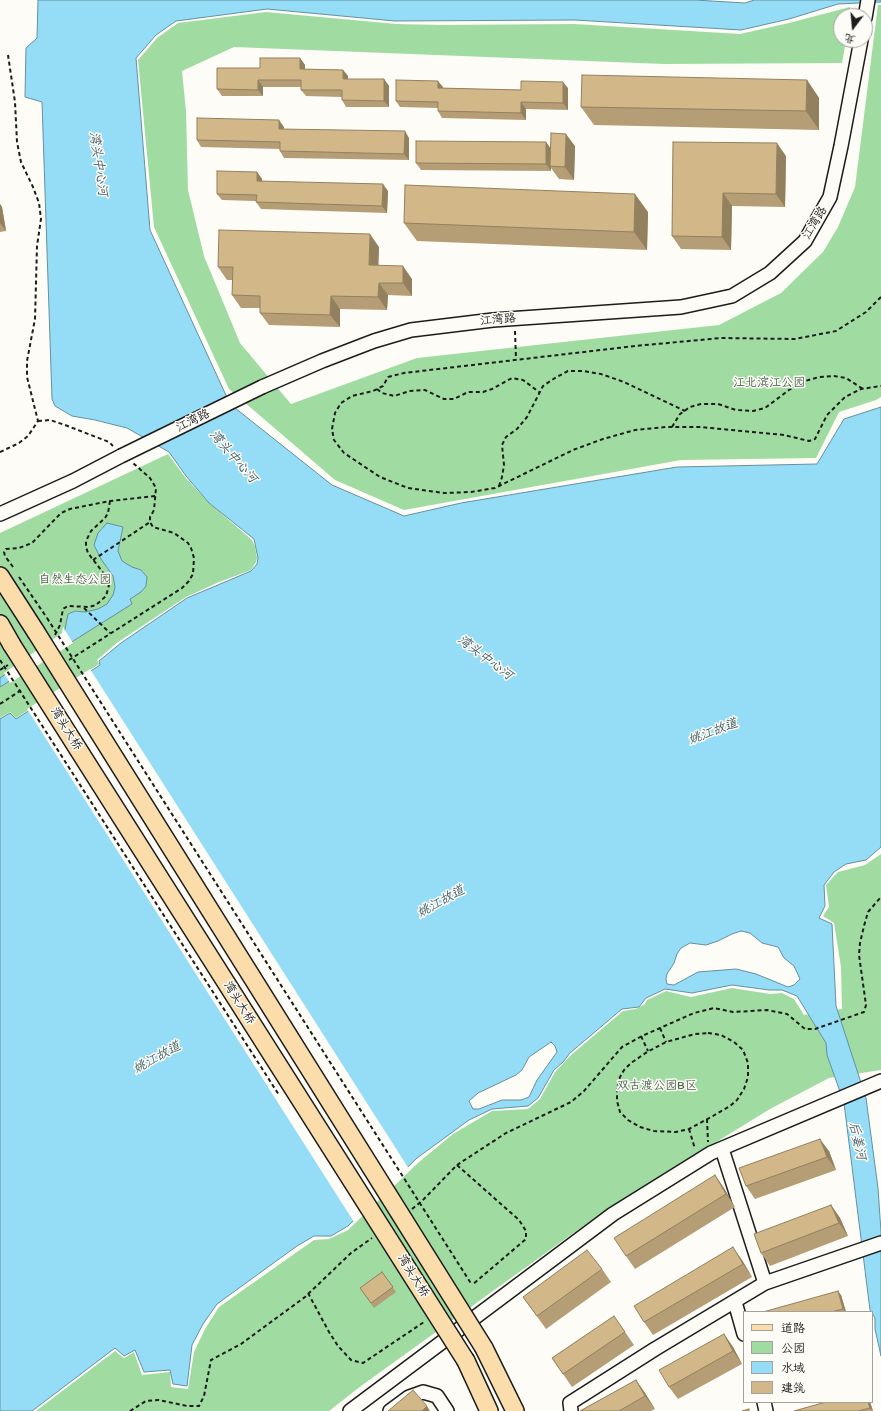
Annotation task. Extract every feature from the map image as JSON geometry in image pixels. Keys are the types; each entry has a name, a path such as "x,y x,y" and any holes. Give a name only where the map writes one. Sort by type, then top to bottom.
{"main road":[{"name":"湾头大桥","path":"7,572 42,635 484,1348 515,1411"},
{"name":"湾头大桥","path":"0,624 466,1361 489,1411"}],"street":[{"name":"江湾路","path":"0,514 72,481 262,387 322,360 374,340 411,330 454,324 515,318 680,307 732,296 770,273 805,241 830,197 859,48"},
{"path":"350,1411 612,1214 703,1158 722,1148 881,1081"},
{"path":"722,1148 765,1283"},
{"path":"571,1411 570,1403 655,1349 765,1283 881,1243"},
{"path":"735,1302 743,1330"},
{"path":"390,1411 409,1397 423,1392 437,1396 447,1411"}],"path":[{"path":"0,452 19,443 28,436 38,421 27,377 26,361 35,319 37,246 41,219 39,203 21,162 18,149 15,102 8,55"},
{"path":"881,298 866,312 836,331 802,337 721,338 635,346 404,373 388,377 383,386 352,396 341,403 335,413 332,429 334,440 344,453 380,477 408,488 444,493 471,492 499,486 573,450 603,439 635,430 672,427 734,429 784,435 809,441 815,439 827,415 845,397 863,389 881,386"},
{"path":"515,318 516,360"},
{"path":"499,486 504,465 502,445 506,437 516,429 526,417 543,386 568,371 584,371 601,374 624,382 685,411"},
{"path":"672,427 680,414 690,407 701,404 718,404 736,410 753,411 765,408 789,390 805,381 819,377 834,376 846,378 863,389"},
{"path":"376,389 382,393 394,396 410,391 424,390 444,399 454,399 468,392 483,392 492,390 512,378 523,380 539,392"},
{"path":"38,421 50,420 109,442 150,478 156,488 154,510 150,517 150,522 153,527 174,533 188,543 194,558 193,574 182,588 63,664"},
{"path":"7,572 4,552 6,549 19,548 32,543 49,524 66,511 110,501 156,496"},
{"path":"42,635 55,635 58,630 63,609 68,606 84,608 96,605 103,600 108,592 108,579 93,560 86,548 86,541 91,531 105,518 108,513 110,501"},
{"path":"93,560 150,522"},
{"path":"18,575 47,618 472,1284 526,1239 526,1231 519,1220 457,1164"},
{"path":"84,608 110,633"},
{"path":"0,660 283,1101"},
{"path":"0,670 12,662"},
{"path":"0,698 1,703 29,685"},
{"path":"410,1210 422,1202 457,1164 506,1133 572,1102 584,1091 622,1047 641,1036 694,1013 714,1008 733,1012 767,1010 787,1014 806,1029 815,1029 864,1012 866,1005 860,944 868,912 881,897"},
{"path":"660,1028 666,1042"},
{"path":"708,1033 721,1035 734,1042 743,1050 748,1063 748,1076 744,1089 737,1100 730,1106 689,1129 676,1132 654,1131 640,1127 628,1120 620,1112 617,1101 617,1088 620,1077 631,1063 666,1042 695,1034 708,1033"},
{"path":"641,1036 648,1052"},
{"path":"703,1158 707,1119"},
{"path":"689,1129 703,1158"},
{"path":"369,1235 373,1242"},
{"path":"130,1411 146,1401 159,1400 187,1406 199,1406 204,1396 211,1360 241,1344 308,1293 351,1253 375,1236"},
{"path":"308,1293 329,1332 350,1360 363,1363 424,1322"}],"green space":[{"name":"江北滨江公园","path":"878,5 881,5 881,397 839,412 816,458 681,460 404,510 335,480 229,389 154,227 138,60 157,38 178,23 266,12 396,24 574,24 740,34 833,11 833,48 845,48 842,63 664,64 234,47 182,71 186,111 188,190 204,256 240,343 291,404 417,358 719,325 781,293 823,252 838,227 855,187"},
{"name":"自然生态公园","path":"168,454 185,477 209,503 252,540 257,558 251,570 186,597 118,642 97,660 99,664 16,718 10,712 0,718 0,533"},
{"name":"双古渡公园B区","path":"881,854 881,1070 829,1078 770,1109 604,1211 361,1386 329,1411 36,1411 115,1351 124,1358 134,1352 142,1375 170,1372 171,1387 188,1389 194,1352 205,1329 219,1307 314,1240 329,1239 348,1230 419,1162 453,1134 492,1111 528,1109 540,1099 555,1072 571,1055 623,1011 636,1009 645,1004 647,1000 666,991 691,997 732,988 770,994 782,993 794,999 804,1015 842,1009 841,967 834,923 823,916 829,907 826,885 838,872 865,865"}],"water":[{"path":"38,0 695,0 745,3 754,0 881,0 881,2 838,4 789,19 741,30 575,20 395,21 267,9 176,21 156,35 136,58 150,230 230,404 332,485 404,516 461,503 677,467 817,464 844,419 881,407 881,847 866,860 846,864 834,872 824,885 825,906 819,918 832,924 836,1006 866,1098 878,1188 881,1232 881,1356 875,1329 875,1318 873,1311 870,1310 844,1103 827,1055 826,1043 797,996 782,990 769,990 732,985 692,993 665,989 646,998 639,1007 622,1009 570,1053 554,1070 538,1098 528,1106 492,1109 469,1120 417,1158 348,1226 331,1236 314,1236 297,1246 217,1304 203,1324 192,1345 187,1386 173,1384 170,1370 144,1372 135,1350 124,1356 115,1348 32,1411 0,1411 0,719 10,713 16,719 100,665 99,661 121,643 187,598 251,571 257,564 258,558 254,539 209,503 186,476 169,452 127,428 72,416 55,406 52,399 42,102 25,97 26,48 37,38","holes":["741,931 750,933 762,943 778,947 784,958 794,966 800,979 794,985 788,987 756,974 736,969 698,972 674,985 667,984 667,974 681,948 690,943 706,945","551,1042 555,1046 557,1052 537,1080 529,1097 521,1100 502,1100 479,1109 473,1109 469,1101 478,1093 516,1075 522,1070 529,1057"]},
{"path":"107,523 123,527 118,551 122,561 141,570 147,577 146,586 141,592 130,599 132,604 0,687 0,678 64,634 68,614 75,611 85,612 98,609 107,604 113,595 115,587 113,576 101,559 94,545 98,533"}],"pier":[{"path":"63,627 73,643 10,683 4,673 62,633"},
{"path":"90,669 409,1169 354,1222 27,709"}],"building":[{"path":"260,58 300,58 300,69 343,70 343,79 384,79 384,101 342,100 342,90 301,90 301,80 258,80 258,90 217,89 217,68 260,68"},
{"path":"582,75 807,80 806,111 581,107"},
{"path":"396,80 438,81 438,88 521,90 521,81 563,82 563,103 521,102 521,113 438,111 438,102 396,101"},
{"path":"197,118 279,120 279,129 405,131 404,154 280,151 280,142 197,140"},
{"path":"551,133 566,134 565,167 550,166"},
{"path":"416,141 546,142 546,164 416,163"},
{"path":"673,142 777,143 776,194 723,193 722,237 672,236"},
{"path":"217,171 257,172 257,181 383,184 382,206 256,202 257,195 217,194"},
{"path":"405,185 635,194 634,232 404,223"},
{"path":"219,230 370,234 369,265 403,266 403,283 379,283 378,297 331,296 330,315 260,313 260,296 232,295 233,267 218,267"},
{"path":"820,1139 827,1157 746,1186 739,1168"},
{"path":"715,1175 726,1194 626,1256 614,1238"},
{"path":"831,1205 839,1223 761,1253 754,1234"},
{"path":"733,1247 743,1264 644,1322 634,1306"},
{"path":"587,1250 602,1269 537,1316 523,1297"},
{"path":"382,1272 393,1287 371,1303 360,1288"},
{"path":"838,1291 843,1309 835,1311 767,1311"},
{"path":"614,1316 625,1332 563,1374 552,1358"},
{"path":"724,1334 733,1351 669,1387 659,1370"},
{"path":"636,1380 645,1396 619,1411 580,1411"},
{"path":"413,1390 427,1406 422,1411 388,1411"},
{"path":"822,1403 868,1403 870,1408 858,1411 794,1411"}],"water label":[{"name":"湾头中心河","path":"98,164"},
{"name":"湾头中心河","path":"233,457"},
{"name":"湾头中心河","path":"485,658"},
{"name":"姚江故道","path":"713,732"},
{"name":"姚江故道","path":"441,902"},
{"name":"姚江故道","path":"157,1058"},
{"name":"后姜河","path":"857,1141"}]}
